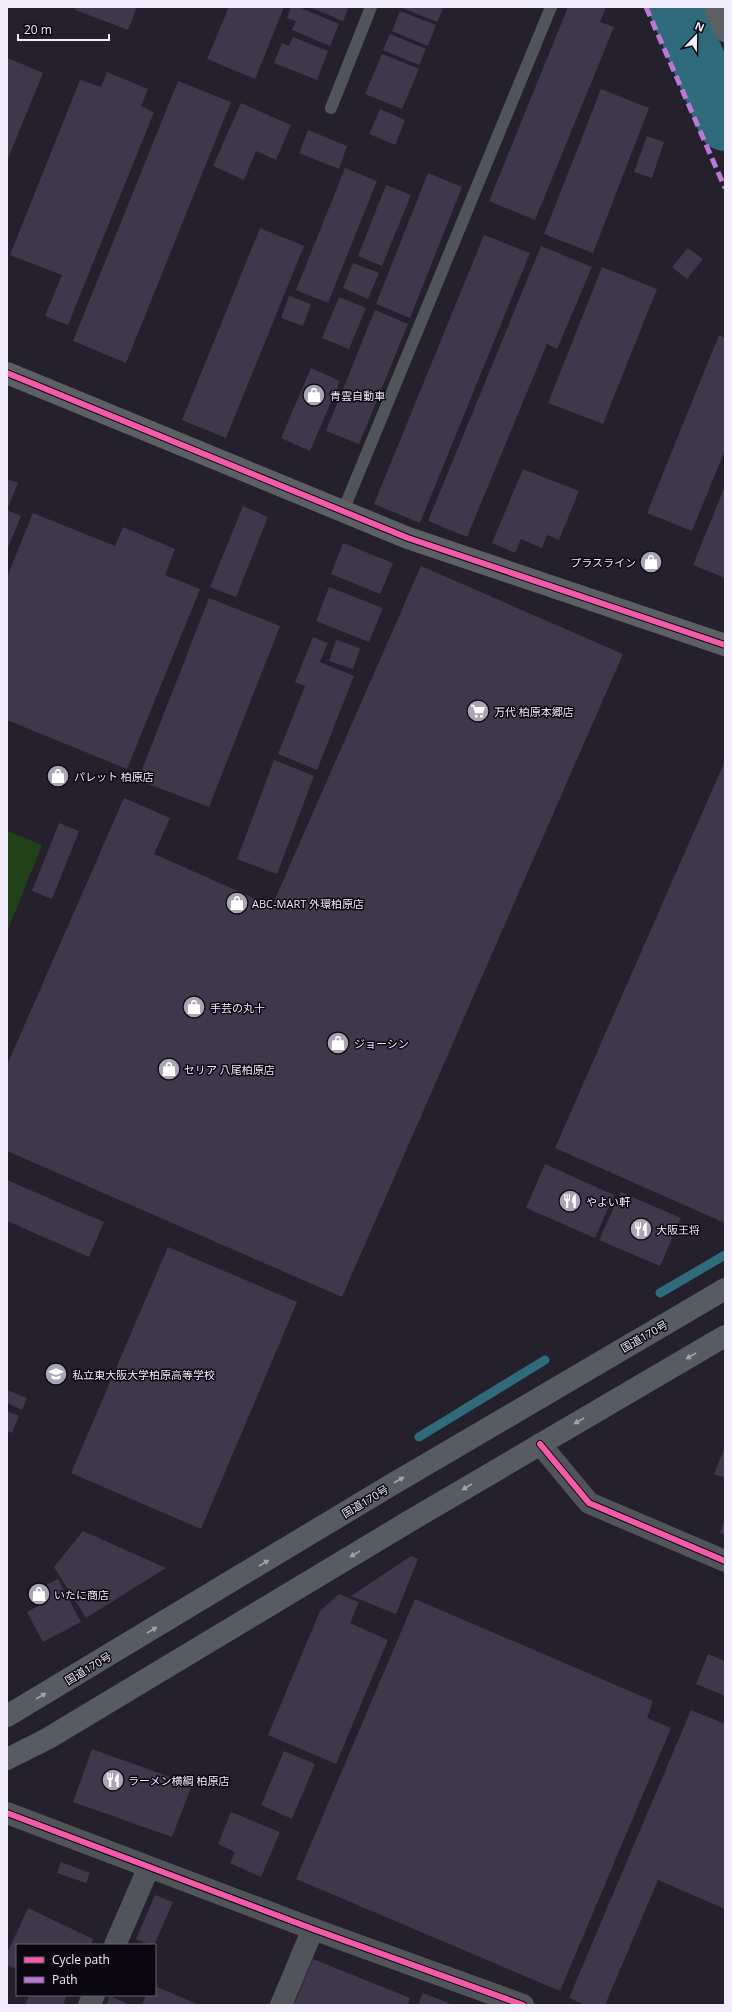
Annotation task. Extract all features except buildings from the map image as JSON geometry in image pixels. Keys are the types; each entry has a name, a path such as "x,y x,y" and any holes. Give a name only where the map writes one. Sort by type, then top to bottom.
{"highway":[{"name":"国道170号","path":"7,1716 386,1488 725,1289"},
{"path":"7,1759 47,1739 540,1444 725,1336"}],"street":[{"path":"715,7 725,31"},
{"path":"7,373 408,538 725,645"},
{"path":"540,1444 589,1503 725,1561"},
{"path":"7,1814 313,1929 523,2005"},
{"path":"115,1944 149,1867"},
{"path":"281,2005 313,1929"}],"lane":[{"path":"331,108 371,7"},
{"path":"343,511 551,7"}],"green space":[{"path":"7,831 42,845 7,932"}],"waterway":[{"path":"676,7 725,124"},
{"path":"660,1293 725,1255"},
{"path":"419,1437 545,1360"}],"marked path":[{"path":"646,7 725,188"}],"cycle path":[{"path":"7,373 408,538 725,645"},
{"path":"540,1444 589,1503 725,1561"},
{"path":"7,1813 313,1929 523,2005"}],"place":[{"name":"青雲自動車","path":"314,395"},
{"name":"プラスライン","path":"651,562"},
{"name":"万代 柏原本郷店","path":"478,711"},
{"name":"パレット 柏原店","path":"58,776"},
{"name":"ABC-MART 外環柏原店","path":"237,903"},
{"name":"手芸の丸十","path":"194,1007"},
{"name":"ジョーシン","path":"338,1043"},
{"name":"セリア 八尾柏原店","path":"169,1069"},
{"name":"やよい軒","path":"570,1201"},
{"name":"大阪王将","path":"641,1229"},
{"name":"私立東大阪大学柏原高等学校","path":"56,1374"},
{"name":"いたに商店","path":"39,1594"},
{"name":"ラーメン横綱 柏原店","path":"113,1780"}]}
